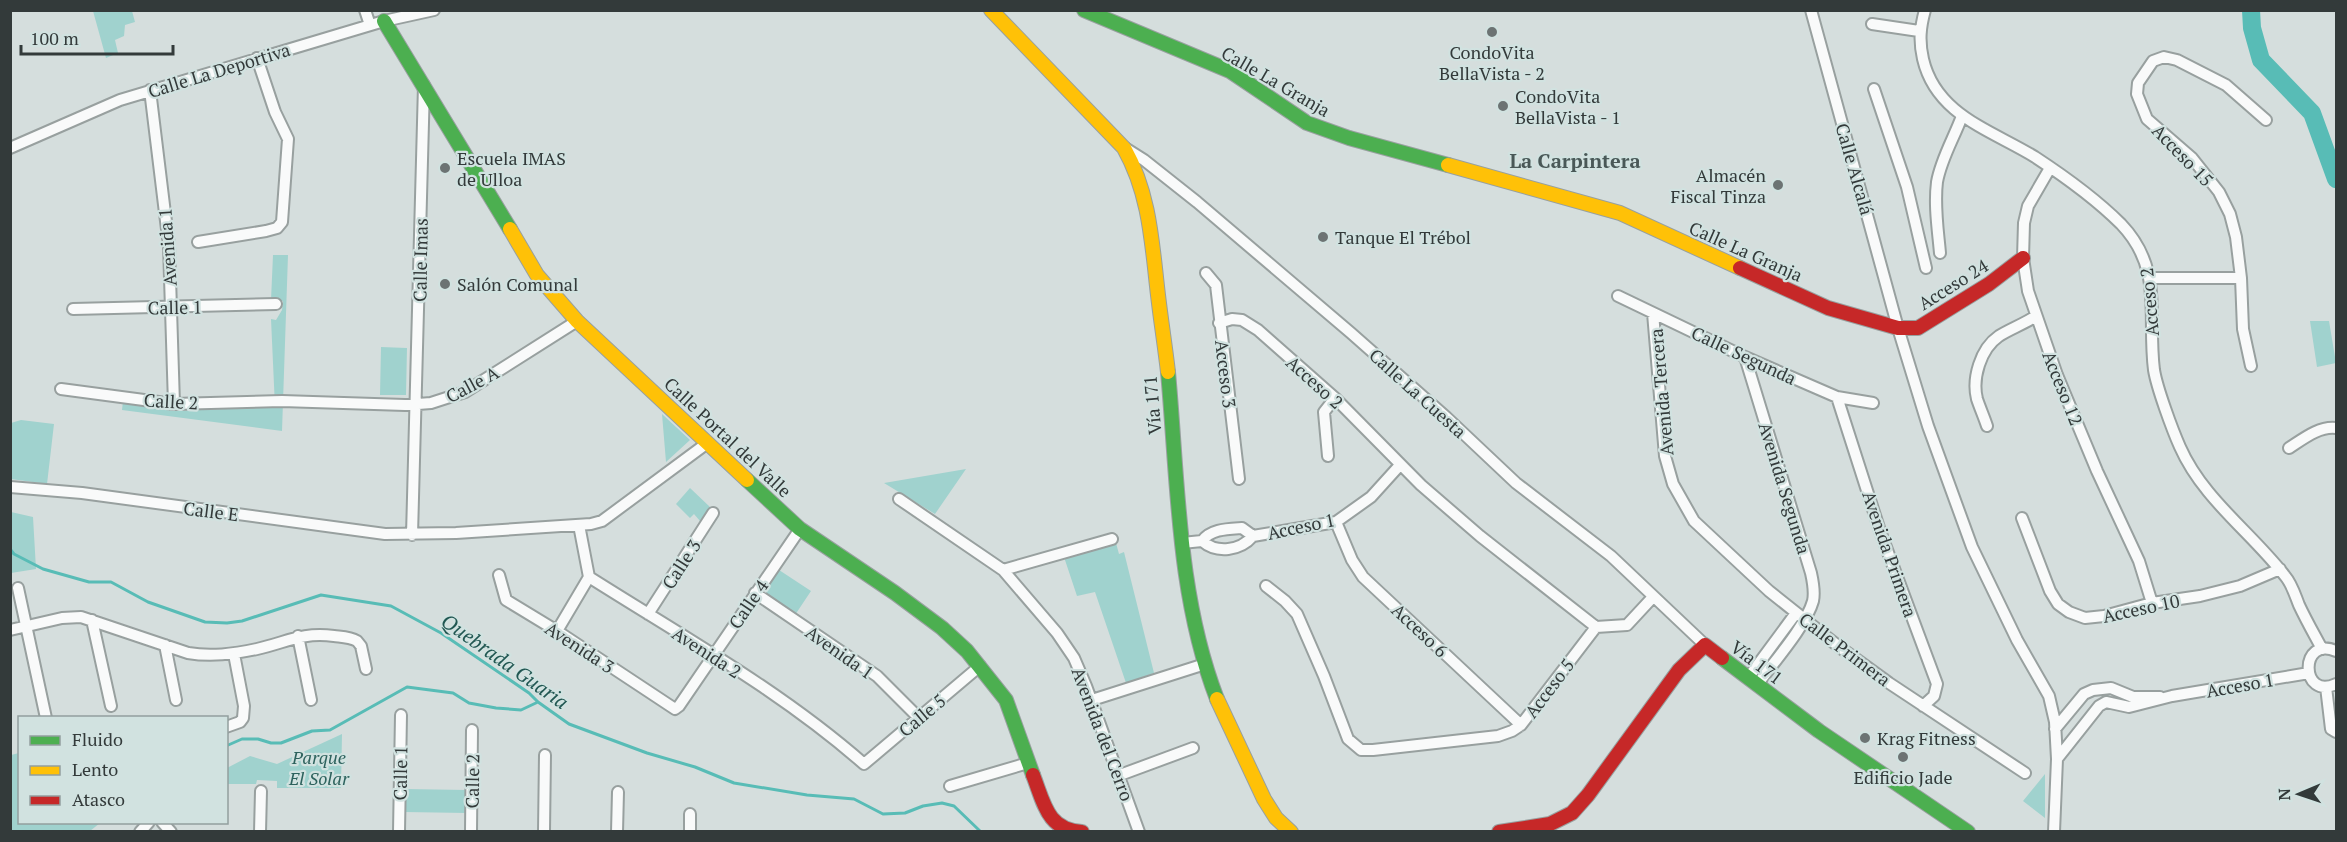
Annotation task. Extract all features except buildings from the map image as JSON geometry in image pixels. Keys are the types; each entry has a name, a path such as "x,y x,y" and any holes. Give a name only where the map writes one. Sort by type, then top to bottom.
{"street":[{"path":"365,10 377,23"},
{"name":"Calle La Deportiva","path":"10,148 120,100 150,90 377,23 434,10"},
{"name":"Vía 171","path":"991,10 1124,148 1131,158 1140,183 1148,216 1169,386 1188,590 1205,664 1239,748 1264,799 1285,830"},
{"name":"Calle La Granja","path":"1084,10 1230,71 1308,123 1349,138 1620,213 1828,308 1898,328"},
{"name":"Calle Alcalá","path":"1811,10 1898,328"},
{"name":"Acceso 2","path":"1925,10 1919,31 1926,71 1934,88 1944,101 1962,116 2050,168 2121,224 2146,261 2150,278 2155,373 2180,446 2197,479 2288,579 2322,649"},
{"name":"Calle Portal del Valle","path":"377,23 424,85 532,268 577,321 660,397 706,444 800,529 861,569 942,628 980,666 1006,700 1044,807 1055,823 1068,831 1082,831"},
{"path":"1872,24 1919,31"},
{"name":"Acceso 15","path":"2241,278 2236,237 2230,214 2219,192 2192,158 2147,118 2137,94 2138,83 2153,61 2164,57 2177,60 2226,85 2266,120"},
{"path":"198,242 266,231 277,228 282,222 288,139 275,112 257,58"},
{"name":"Calle Imas","path":"412,534 424,85"},
{"path":"1874,89 1907,187 1926,268"},
{"name":"Avenida 1","path":"150,90 169,246 174,404"},
{"path":"1940,254 1936,198 1938,181 1943,162 1962,116"},
{"name":"Calle La Cuesta","path":"1124,148 1144,160 1197,202 1351,333 1516,483 1611,556 1705,645"},
{"name":"Acceso 12","path":"2050,168 2028,206 2024,223 2023,258 2028,291 2093,461 2139,561 2152,603"},
{"path":"1921,241 1939,236"},
{"name":"Acceso 24","path":"1898,328 1918,328 1989,284 2023,258"},
{"name":"Acceso 3","path":"1206,273 1216,285 1239,479"},
{"path":"2150,278 2241,278 2243,329 2251,366"},
{"name":"Calle Segunda","path":"1618,296 1745,357 1837,397 1874,403"},
{"name":"Calle 1","path":"73,309 276,304"},
{"name":"Avenida Tercera","path":"1653,313 1665,456 1673,484 1683,504"},
{"path":"1987,426 1977,397 1976,376 1983,355 1998,337 2036,316"},
{"name":"Acceso 2","path":"1219,322 1232,319 1242,320 1251,325 1335,398 1401,465"},
{"name":"Calle A","path":"282,401 417,404 438,401 465,392 577,321"},
{"path":"1898,328 1928,426 1972,547 2017,640 2049,696 2057,759 2054,831"},
{"name":"Avenida Segunda","path":"1745,357 1811,573 1813,600 1753,681"},
{"name":"Calle 2","path":"61,388 174,404 282,401"},
{"name":"Avenida Primera","path":"1837,397 1880,531 1937,684 1934,696 1923,706"},
{"path":"1328,456 1324,412 1335,398"},
{"path":"2289,448 2311,434 2329,427 2337,428"},
{"name":"Calle E","path":"10,487 81,493 386,534 579,525 602,521 616,513 706,444"},
{"path":"1401,465 1480,536 1596,627 1627,625 1653,597"},
{"name":"Acceso 1","path":"1182,543 1202,541 1210,548 1230,549 1245,545 1253,536 1336,522 1371,497 1401,465"},
{"name":"Avenida del Cerro","path":"899,500 1003,570 1057,633 1074,658 1092,700 1139,831"},
{"name":"Calle Primera","path":"1683,504 1702,530 1800,616 1923,706 2025,773"},
{"name":"Calle 3","path":"648,614 713,513"},
{"name":"Acceso 10","path":"2022,518 2050,591 2058,604 2069,612 2085,618 2104,616 2152,603 2200,596 2240,586 2280,569"},
{"name":"Acceso 6","path":"1336,522 1352,560 1363,577 1521,725"},
{"path":"557,631 589,577 579,525"},
{"name":"Acceso 1","path":"1202,541 1207,534 1242,528 1253,536"},
{"name":"Calle 4","path":"675,709 800,529"},
{"path":"1003,570 1112,539"},
{"name":"Avenida 3","path":"499,575 506,600 675,709"},
{"name":"Avenida 2","path":"589,577 713,656 824,731 864,764"},
{"name":"Acceso 5","path":"1266,586 1297,614 1324,676 1343,730 1348,739 1361,750 1498,736 1512,731 1521,725 1596,627"},
{"path":"18,588 46,716"},
{"name":"Avenida 1","path":"755,593 876,676 919,718"},
{"path":"10,630 70,617 92,620 203,656 234,654 298,636 317,634 357,641 361,646 366,669"},
{"path":"92,620 111,706"},
{"path":"97,643 102,633 113,627"},
{"path":"298,636 311,700"},
{"path":"165,645 176,700"},
{"name":"Vía 171","path":"1499,831 1550,824 1572,813 1588,795 1678,670 1705,645 1819,731 1968,831"},
{"path":"2334,730 2331,686 2315,683 2308,668 2312,656 2322,649 2337,651"},
{"path":"170,668 175,657 188,653"},
{"path":"228,727 236,725 243,718 244,701 234,654"},
{"path":"1092,700 1205,664"},
{"name":"Calle 5","path":"864,764 980,666"},
{"name":"Acceso 1","path":"2057,759 2099,706 2106,702 2129,707 2172,696 2309,673"},
{"name":"Acceso 1","path":"2055,729 2084,694 2093,690 2111,688 2133,697 2172,696"},
{"name":"Calle 1","path":"399,831 401,715"},
{"name":"Calle 2","path":"471,831 472,730"},
{"path":"1120,775 1193,748"},
{"path":"544,831 545,755"},
{"path":"950,786 1028,763"},
{"path":"260,831 261,791"},
{"path":"617,831 618,792"},
{"path":"690,814 690,831"}],"green space":[{"path":"93,11 132,11 135,22 125,25 124,36 115,40 118,53 106,58"},
{"path":"273,255 288,255 282,431 122,410 123,401 156,403 156,407 174,411 275,407 271,319 276,320 282,310 283,301 271,300"},
{"path":"2310,321 2329,321 2336,363 2317,367"},
{"path":"381,347 407,348 406,395 380,395"},
{"path":"662,414 690,440 666,462"},
{"path":"21,420 54,424 47,484 11,479 11,423"},
{"path":"966,469 935,514 884,483"},
{"path":"690,488 710,507 700,521 694,514 690,518 676,504"},
{"path":"11,512 33,517 36,569 11,573"},
{"path":"1116,543 1119,554 1124,552 1154,673 1126,683 1095,592 1077,596 1064,557"},
{"path":"776,568 811,591 795,615 760,592"},
{"name":"Parque El Solar","path":"342,734 341,788 277,788 277,781 257,780 256,784 228,784 228,767 250,756 277,764"},
{"path":"18,753 18,824 99,824 90,831 11,831 11,755"},
{"path":"2045,774 2045,818 2023,801"},
{"path":"404,789 467,790 467,813 404,812"}],"waterway":[{"path":"2251,10 2252,28 2261,60 2312,113 2336,179"},
{"name":"Quebrada Guaria","path":"10,549 14,554 43,569 89,582 111,582 148,602 205,622 242,621 321,595 391,606 441,633 529,693 569,724 647,753 695,767 734,783 807,795 854,799 883,814 905,813 923,806 942,803 954,806 981,832"},
{"path":"228,745 242,739 281,743 312,731 330,730 407,687 453,693 469,703 496,708 521,710 538,702"}],"traffic: fast":[{"path":"1084,10 1230,71 1307,123 1349,138 1448,165"},
{"path":"384,21 510,229"},
{"path":"1168,372 1177,496 1187,579 1204,660 1217,699"},
{"path":"747,480 800,529 895,593 942,628 967,651 1006,700 1033,775"},
{"path":"1722,658 1819,731 1968,832"}],"traffic: slow":[{"path":"991,10 1124,148 1133,165 1145,201 1168,372"},
{"path":"1448,165 1620,213 1740,268"},
{"path":"510,229 537,275 577,321 747,480"},
{"path":"1217,699 1264,799 1276,818 1291,832"}],"traffic: jam":[{"path":"1740,268 1828,308 1898,328 1918,328 1989,284 2023,258"},
{"path":"1499,832 1550,824 1572,813 1588,795 1679,670 1705,645 1722,658"},
{"path":"1033,775 1044,805 1054,820 1070,830 1082,832"}],"place":[{"name":"CondoVita BellaVista - 2","path":"1492,32"},
{"name":"CondoVita BellaVista - 1","path":"1503,106"},
{"name":"Escuela IMAS de Ulloa","path":"445,168"},
{"name":"Almacén Fiscal Tinza","path":"1778,185"},
{"name":"Tanque El Trébol","path":"1323,237"},
{"name":"Salón Comunal","path":"445,284"},
{"name":"Krag Fitness","path":"1865,738"},
{"name":"Edificio Jade","path":"1903,757"}],"district":[{"name":"La Carpintera","path":"1575,160"}]}
